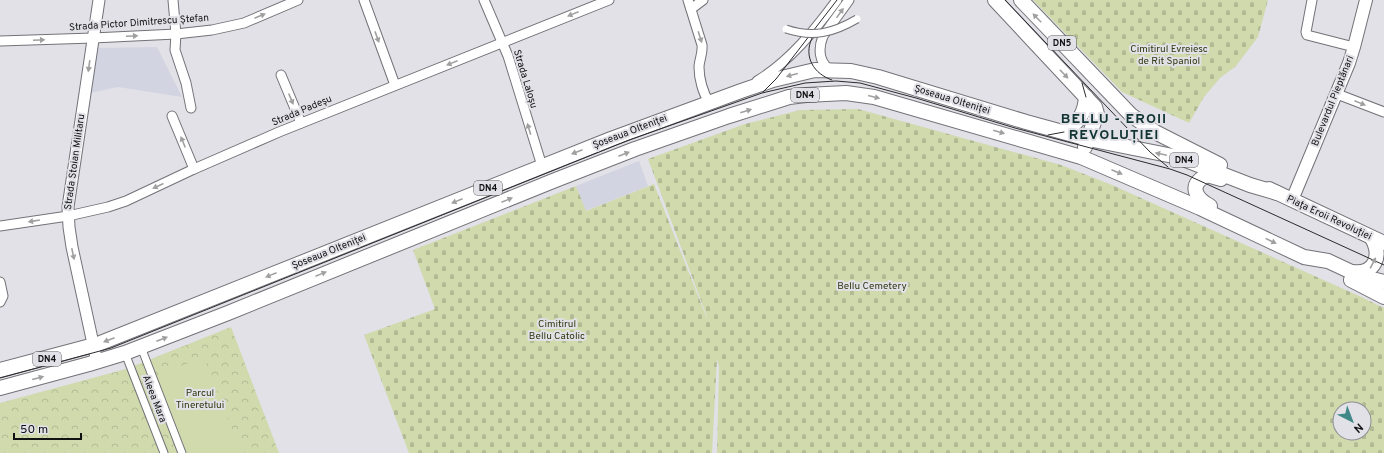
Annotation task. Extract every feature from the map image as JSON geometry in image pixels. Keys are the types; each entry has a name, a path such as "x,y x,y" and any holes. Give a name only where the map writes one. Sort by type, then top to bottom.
{"main road":[{"name":"DN5","path":"995,0 1094,107 1097,114 1081,157"},
{"name":"DN5","path":"1021,0 1103,86 1141,122 1171,141 1277,193"},
{"name":"Bulevardul Pieptănari","path":"1292,200 1337,94 1354,47 1366,0"},
{"name":"Șoseaua Olteniței","path":"0,370 93,346 542,166 709,102 796,74 815,70 851,71 878,77 1026,122 1088,139 1178,158 1250,185 1277,193"},
{"name":"Șoseaua Olteniței","path":"0,388 125,353 228,313 601,162 729,116 789,98 830,93 858,94 867,95 937,114 1081,157 1238,225"},
{"path":"1064,132 1078,122 1086,106 1086,98"},
{"path":"1277,193 1239,186 1214,176 1201,178 1196,185 1195,190 1199,199 1233,218 1238,225 1384,297"},
{"name":"Piața Eroii Revoluției","path":"1277,193 1380,242"},
{"path":"1352,272 1363,272 1373,265 1377,252 1375,243 1380,242"},
{"path":"1304,257 1328,261 1367,278 1384,282"}],"street":[{"name":"Strada Stoian Militaru","path":"97,362 72,247 68,216 99,0"},
{"path":"173,0 176,34 175,50 186,83 191,108"},
{"name":"Strada Pictor Dimitrescu Ștefan","path":"0,41 176,34 244,23 285,3 298,0"},
{"path":"364,0 395,85"},
{"name":"Strada Laloșu","path":"484,0 502,42 542,166"},
{"name":"Strada Padeșu","path":"0,226 68,216 108,207 126,201 194,169 302,123 609,0"},
{"path":"688,0 702,45 703,52 699,66 704,96 709,102"},
{"path":"691,9 703,0"},
{"path":"741,91 782,62 818,26 837,0"},
{"path":"830,70 826,68 821,59 820,42 849,0"},
{"path":"1312,0 1306,32 1307,35 1354,47"},
{"path":"786,30 804,34 818,34 842,28 858,19"},
{"path":"281,75 302,123"},
{"path":"1337,94 1384,112"},
{"path":"172,116 194,169"},
{"path":"0,282 3,296 1,302"},
{"name":"Aleea Mara","path":"141,347 182,453"},
{"name":"Aleea Mara","path":"125,353 164,453"}],"shaded area":[{"path":"157,47 182,97 118,87 90,93 96,48"},
{"path":"639,161 648,186 585,211 576,186"}],"green space":[{"name":"Cimitirul Evreiesc de Rit Spaniol","path":"1033,0 1268,0 1258,37 1236,66 1220,78 1204,97 1189,123 1122,92"},
{"name":"Bellu Cemetery","path":"858,109 1061,165 1112,185 1384,308 1384,453 717,453 719,367 717,359 712,453 409,453 364,335 435,309 413,250 576,186 586,211 654,184 708,321 648,159 745,124 800,110"},
{"name":"Parcul Tineretului","path":"231,327 279,453 0,453 0,403 126,369"},
{"path":"204,357 241,453 186,453 156,376"}],"tram line":[{"path":"763,92 776,79 837,0"},
{"path":"1005,0 1150,152 1168,167"},
{"path":"812,38 809,52 812,64 820,74 832,80"},
{"path":"0,378 111,348 629,140 762,93 805,83 836,81 860,83 916,98 1015,128 1170,169 1187,175 1384,265"},
{"path":"1082,83 1086,97"},
{"path":"1048,135 1064,132"}],"district":[{"name":"BELLU - EROII REVOLUȚIEI","path":"1114,128"}],"park label":[{"name":"Cimitirul Bellu Catolic","path":"557,330"}]}
